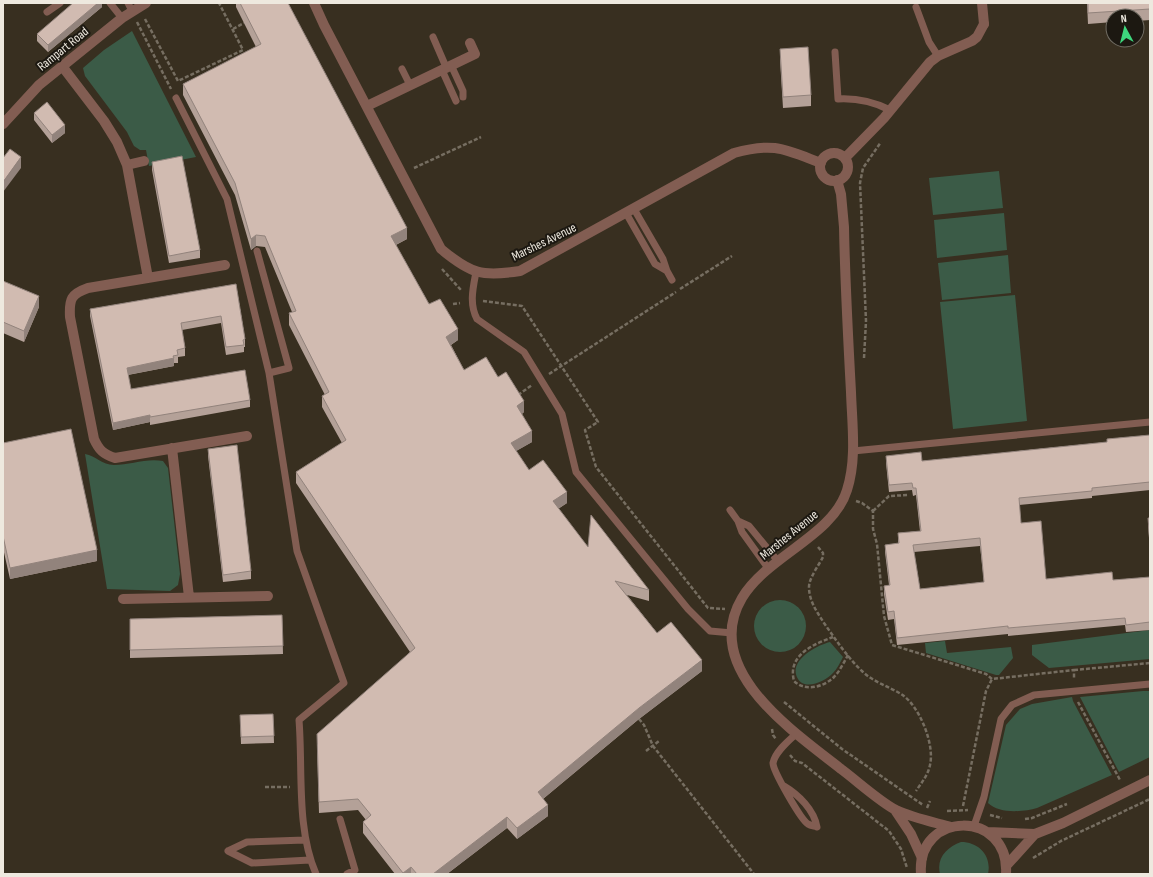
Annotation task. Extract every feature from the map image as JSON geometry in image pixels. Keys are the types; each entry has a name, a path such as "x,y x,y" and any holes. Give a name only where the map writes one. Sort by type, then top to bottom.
{"street":[{"name":"Rampart Road","path":"3,124 39,85 122,18 130,7 146,3"},
{"name":"Marshes Avenue","path":"314,3 324,26 441,248 457,262 476,272 497,275 520,271 734,153 755,147 773,146 821,163"},
{"path":"845,158 890,110 920,73 938,56 972,41 977,37 984,24 982,3"},
{"path":"367,106 475,54 470,43"},
{"path":"62,66 104,120 117,142 127,166 148,278"},
{"path":"833,153 842,155 848,166 847,171 845,175 837,180 829,180 823,175 821,163 825,156 833,153"},
{"path":"127,166 144,161"},
{"name":"Marshes Avenue","path":"837,180 841,194 844,228 853,451 847,491 838,508 822,526 777,560 751,583 736,609 732,633 736,661 743,677 765,703 796,734 895,810 911,834 922,858"},
{"path":"226,265 88,288 76,293 69,303 70,317 94,439 98,448 105,455 115,458 247,436"},
{"path":"172,448 189,597"},
{"path":"123,599 268,596"},
{"path":"988,832 1035,834 1063,823 1150,780"},
{"name":"Marshes Avenue","path":"895,810 951,826 974,826"},
{"path":"921,874 922,858 925,849 935,835 951,826"},
{"path":"974,826 988,832 994,837 1003,850 1006,870"},
{"path":"1006,870 1035,834"}],"lane":[{"path":"47,12 60,3"},
{"path":"110,3 122,18"},
{"path":"916,7 929,42 938,56"},
{"path":"432,37 446,67 456,101"},
{"path":"835,52 838,99 877,104 890,110"},
{"path":"446,67 463,91 463,97"},
{"path":"402,69 410,85"},
{"path":"176,98 226,199 269,373 297,551 344,683 299,720 305,840 310,860 316,874"},
{"path":"630,211 655,264 667,271 672,280"},
{"path":"257,252 288,368 269,373"},
{"path":"476,272 472,300 473,313 476,319 524,352 562,414 576,472 688,609 710,631 732,633"},
{"path":"853,451 1150,422"},
{"path":"730,510 738,521 742,532 768,568"},
{"path":"738,521 749,526 777,560"},
{"path":"974,826 984,797 1001,719 1008,710 1018,702 1034,694 1150,684"},
{"path":"784,786 796,793 816,818 817,827 808,824 789,799 784,786 775,774 773,763 782,747 796,734"},
{"path":"340,819 355,870 347,874"},
{"path":"305,840 246,842 228,851 252,863 310,860"}],"path":[{"path":"133,25 145,19 178,81 243,50 219,3"},
{"path":"130,7 176,98"},
{"path":"232,29 244,23"},
{"path":"414,168 481,137"},
{"path":"864,363 866,321 860,183 863,168 883,140"},
{"path":"514,397 732,256"},
{"path":"453,304 472,300 522,306 598,422 585,430 596,467 708,608 736,609"},
{"path":"909,495 889,496 873,511 873,530 877,544 884,616 892,644 986,674 992,679 1150,663"},
{"path":"852,506 857,496"},
{"path":"855,501 862,503 873,511"},
{"path":"815,542 823,553 823,557 809,585 810,597 814,608 833,637 862,671 875,682 901,694 908,699 917,712 928,739 930,763 927,776 916,791"},
{"path":"833,637 816,643 801,654 793,669 794,680 801,686 807,688 820,685 835,676 848,655"},
{"path":"1074,670 1076,699 1121,782"},
{"path":"963,806 986,691 992,679"},
{"path":"782,700 842,749 927,807 932,808"},
{"path":"639,719 644,725 653,746 754,874"},
{"path":"646,752 659,742"},
{"path":"795,760 802,763 890,831 901,849 908,874"},
{"path":"1116,784 1127,779"},
{"path":"265,787 303,786"},
{"path":"1029,861 1061,841 1150,799"},
{"path":"1022,820 1032,818 1074,802"},
{"path":"941,810 978,811 1008,819"}],"green space":[{"path":"132,31 196,157 149,166 146,150 140,150 134,146 127,132 85,76 83,68 104,50"},
{"path":"999,171 1003,208 933,215 929,178"},
{"path":"1004,213 1007,250 937,258 934,220"},
{"path":"1008,255 1011,293 942,300 938,263"},
{"path":"1015,295 1027,421 953,429 940,302"},
{"path":"85,454 110,465 157,460 163,461 168,468 180,574 178,585 170,591 107,589"},
{"path":"780,600 794,604 802,612 806,626 802,640 794,648 780,652 766,648 758,640 754,626 758,612 766,604"},
{"path":"1150,630 1150,659 1049,668 1032,655 1032,645"},
{"path":"945,641 947,653 1011,647 1013,658 999,675 996,675 926,653 925,643"},
{"path":"830,642 843,657 836,670 826,679 816,684 801,683 796,672 800,660 811,650"},
{"path":"1150,691 1150,757 1119,772 1080,697"},
{"path":"1072,697 1112,775 1037,808 1011,811 993,807 988,803 1006,725 1020,709 1032,704"},
{"path":"961,842 973,844 983,851 988,861 988,874 940,874 939,868 941,858 947,850"}],"building":[{"path":"73,3 98,3 48,45 37,34"},
{"path":"240,3 288,3 407,228 391,236 429,304 440,299 458,329 446,337 464,370 486,357 498,377 506,372 524,401 517,406 532,431 511,443 529,470 543,460 567,492 553,501 588,547 591,515 649,590 615,581 657,633 671,622 702,660 639,708 538,792 548,805 517,828 507,817 433,874 417,874 411,867 403,873 363,822 371,815 358,799 319,802 317,734 415,648 296,472 346,440 322,396 329,392 289,313 296,311 265,236 256,235 251,239 235,183 183,84 261,44"},
{"path":"1088,3 1150,3 1150,9 1105,8 1105,12 1088,13"},
{"path":"808,47 811,95 783,97 780,49"},
{"path":"47,102 65,125 52,135 34,113"},
{"path":"10,149 21,157 3,182 3,158"},
{"path":"182,156 200,250 169,256 152,162"},
{"path":"3,281 39,296 24,331 3,322"},
{"path":"236,284 245,339 243,340 244,345 226,347 221,316 181,323 185,348 177,350 178,355 173,356 174,358 127,368 131,389 245,370 250,400 150,417 150,415 113,423 90,309"},
{"path":"71,429 97,550 10,568 3,536 3,443"},
{"path":"1150,435 1150,482 1092,488 1092,491 1019,498 1021,523 1041,521 1046,579 1112,572 1113,580 1150,577 1150,622 1126,625 1125,618 1008,628 1008,626 897,638 894,611 888,612 884,586 890,585 885,545 899,543 898,533 921,531 916,488 913,488 912,483 889,485 886,456 921,452 922,461 1107,442 1107,439","holes":["980,538 984,582 920,589 913,545"]},
{"path":"237,445 251,571 223,575 208,449"},
{"path":"1148,518 1150,518 1150,542"},
{"path":"282,615 283,646 130,650 130,619"},
{"path":"273,714 274,736 241,737 240,715"}]}
